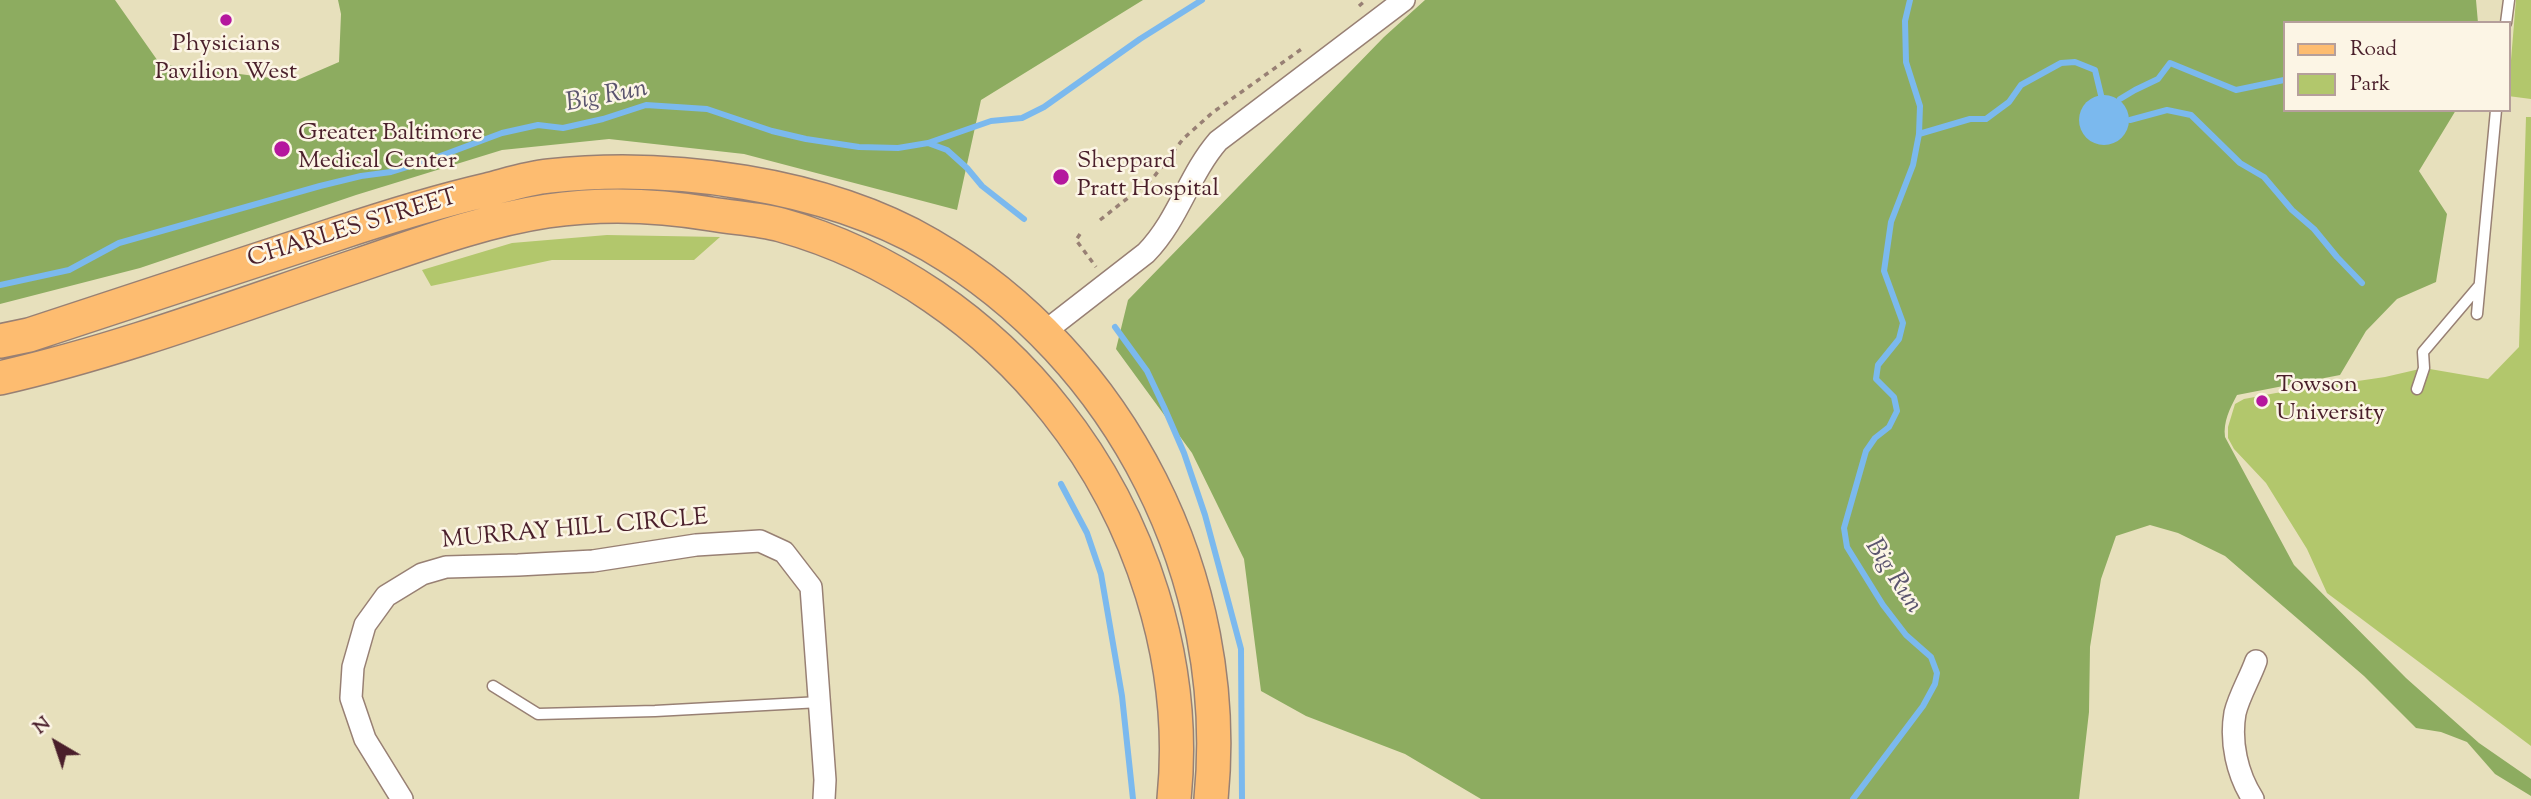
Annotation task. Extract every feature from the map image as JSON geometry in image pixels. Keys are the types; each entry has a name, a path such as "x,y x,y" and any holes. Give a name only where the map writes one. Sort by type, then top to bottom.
{"main road":[{"name":"CHARLES STREET","path":"0,341 29,335 426,204 544,177 600,172 688,174 835,203 928,244 1002,296 1043,333 1085,378 1126,436 1161,498 1178,539 1198,606 1210,673 1215,741 1211,799"},
{"name":"CHARLES STREET","path":"0,378 133,340 464,230 547,211 606,206 669,207 780,225 831,243 869,259 913,283 972,326 1033,383 1092,460 1143,564 1160,623 1175,720 1177,754 1174,799"},
{"path":"831,243 870,242 896,251 939,275 1012,328 1022,332 1043,333 1043,349 1050,363 1098,437 1092,460"}],"street":[{"path":"1043,333 1158,240 1170,224 1201,163 1218,141 1404,0"},
{"name":"MURRAY HILL CIRCLE","path":"402,799 365,739 351,698 353,667 365,625 386,596 422,574 446,567 593,561 696,545 760,541 783,552 811,587 825,780 824,799"},
{"path":"2253,799 2241,775 2234,748 2235,712 2256,662"}],"lane":[{"path":"2506,21 2509,0"},
{"path":"2477,314 2496,112"},
{"path":"2417,389 2424,368 2423,352 2479,286"},
{"path":"493,686 538,714 820,702"}],"path":[{"path":"1080,233 1076,240 1108,282"}],"green space":[{"name":"Greater Baltimore Medical Center","path":"0,0 115,0 160,64 295,81 339,62 341,14 338,0 1143,0 981,100 957,210 744,154 609,139 502,150 356,195 140,268 0,304"},
{"name":"Towson University","path":"1425,0 2476,0 2478,21 2282,21 2282,112 2455,112 2419,171 2447,214 2436,282 2397,299 2366,331 2340,375 2237,395 2226,421 2225,437 2294,565 2406,678 2479,743 2531,779 2531,796 2495,774 2467,742 2441,732 2416,728 2364,676 2225,556 2178,533 2150,525 2116,536 2101,579 2090,647 2089,712 2079,799 1481,799 1405,754 1306,716 1261,691 1244,559 1192,453 1116,349 1128,300 1384,37"},
{"path":"2516,0 2531,0 2531,99 2510,96"},
{"path":"2526,117 2531,117 2531,746 2327,593 2307,549 2266,483 2234,449 2228,438 2228,427 2235,404 2244,399 2385,377 2424,368 2488,379 2519,347"},
{"path":"607,235 720,237 694,260 552,260 431,286 422,270 512,243"}],"water":[{"path":"2094,96 2114,96 2128,110 2128,130 2114,144 2094,144 2080,130 2080,110"}],"waterway":[{"name":"Big Run","path":"0,285 69,270 119,243 320,186 391,172 502,133 538,125 563,128 646,105 707,109 772,131 859,147 898,148 928,143 991,121 1022,118 1044,107 1140,39 1202,0"},
{"name":"Big Run","path":"1853,799 1923,706 1935,684 1937,673 1931,657 1906,635 1883,605 1847,547 1844,528 1866,451 1875,438 1889,427 1897,411 1894,397 1876,379 1878,365 1899,339 1903,323 1884,271 1891,222 1913,165 1919,134 1920,106 1906,62 1905,21 1910,0"},
{"path":"1919,134 1970,119 1986,119 2009,102 2021,85 2061,63 2075,62 2095,70 2101,95"},
{"path":"2120,99 2158,79 2170,63 2236,90 2282,80"},
{"path":"2130,120 2167,110 2191,115 2240,163 2264,177 2362,283"},
{"path":"928,143 947,150 982,186 1024,219"},
{"path":"1115,327 1147,371 1184,453 1222,578 1241,649 1242,799"},
{"path":"1061,484 1087,533 1101,574 1122,696 1133,799"}],"place":[{"name":"Physicians Pavilion West","path":"226,20"},
{"name":"Greater Baltimore Medical Center","path":"282,149"},
{"name":"Sheppard Pratt Hospital","path":"1061,177"},
{"name":"Towson University","path":"2262,401"}]}
